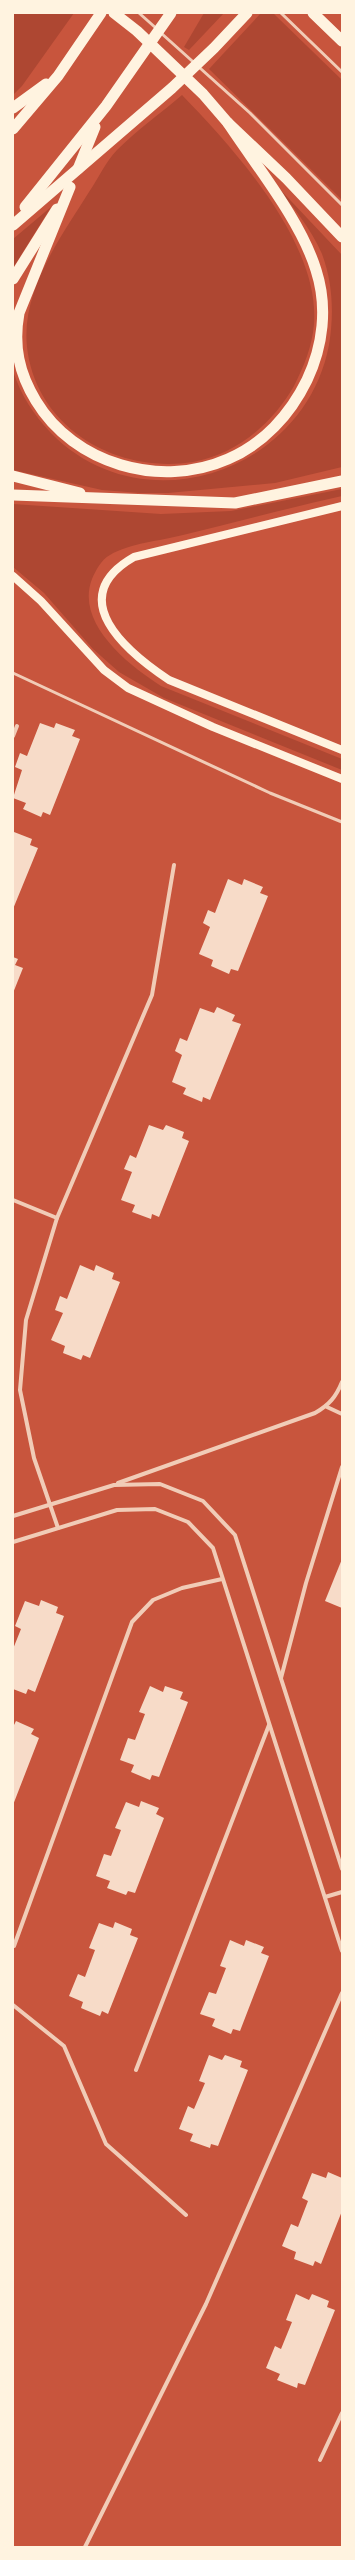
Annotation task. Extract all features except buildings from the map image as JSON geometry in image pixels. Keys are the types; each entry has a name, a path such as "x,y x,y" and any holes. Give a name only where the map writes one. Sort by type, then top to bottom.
{"highway":[{"path":"13,129 58,76 101,13"},
{"path":"114,13 137,31 192,83 228,123 286,178 342,237"},
{"path":"13,223 106,106 171,13"},
{"path":"13,223 139,119 214,48 247,13"},
{"path":"313,13 342,41"},
{"path":"13,108 58,76"},
{"path":"106,106 70,187 19,313 16,332 16,350 19,365 30,392 43,413 63,435 104,460 144,470 164,471 203,467 227,460 265,436 282,418 300,394 317,353 323,321 316,270 307,246 228,123"},
{"path":"13,279 70,187"},
{"path":"13,476 106,500"},
{"path":"13,495 106,500 235,503 342,481"}],"main road":[{"path":"342,506 134,557 121,565 110,577 104,592 102,608 110,627 122,644 144,663 169,680 342,750"},
{"path":"13,576 41,601 104,670 128,688 213,727 342,779"}],"street":[{"path":"13,736 17,726"},
{"path":"58,1528 34,1458 20,1390 26,1320 57,1218 152,995 174,865"},
{"path":"13,1200 57,1218"},
{"path":"13,1516 114,1485 315,1413 326,1407 336,1397 342,1382"},
{"path":"326,1407 342,1414"},
{"path":"281,1678 306,1583 342,1467"},
{"path":"114,1485 160,1484 196,1498 203,1501 235,1535 342,1869"},
{"path":"13,1542 118,1510 155,1509 188,1522 213,1548 342,1951"},
{"path":"14,1946 132,1622 153,1600 182,1588 222,1579"},
{"path":"136,2070 269,1724"},
{"path":"324,1897 342,1892"},
{"path":"86,2547 206,2304 342,1993"},
{"path":"13,2005 64,2046 106,2144 186,2215"},
{"path":"320,2460 342,2413"}],"lane":[{"path":"138,13 250,113 342,205"},
{"path":"281,13 342,72"},
{"path":"13,673 270,793 342,822"}],"shaded area":[{"path":"13,13 74,13 22,86 13,95"},
{"path":"204,13 224,13 189,50 184,47"},
{"path":"261,13 273,13 342,80 342,200 209,69"},
{"path":"182,95 249,170 289,230 303,262 312,293 314,324 307,356 294,386 276,412 264,424 239,444 209,458 193,462 164,464 136,460 109,452 84,439 63,422 46,401 34,376 27,347 27,326 30,305 45,265 55,246 109,159 117,150"},
{"path":"274,183 342,255 342,467 275,483 168,493 140,493 102,490 13,470 13,371 28,404 51,433 88,461 130,477 173,480 216,472 255,453 288,426 314,389 329,345 332,322 332,299 326,265 318,244 301,217"},
{"path":"51,207 13,268 13,239"},
{"path":"342,489 342,496 136,545 118,551 107,557 95,572 89,595 91,611 98,627 108,641 120,655 134,667 161,686 342,759 342,770 164,698 119,672 93,649 44,593 13,567 13,504 161,514 231,511"}]}
